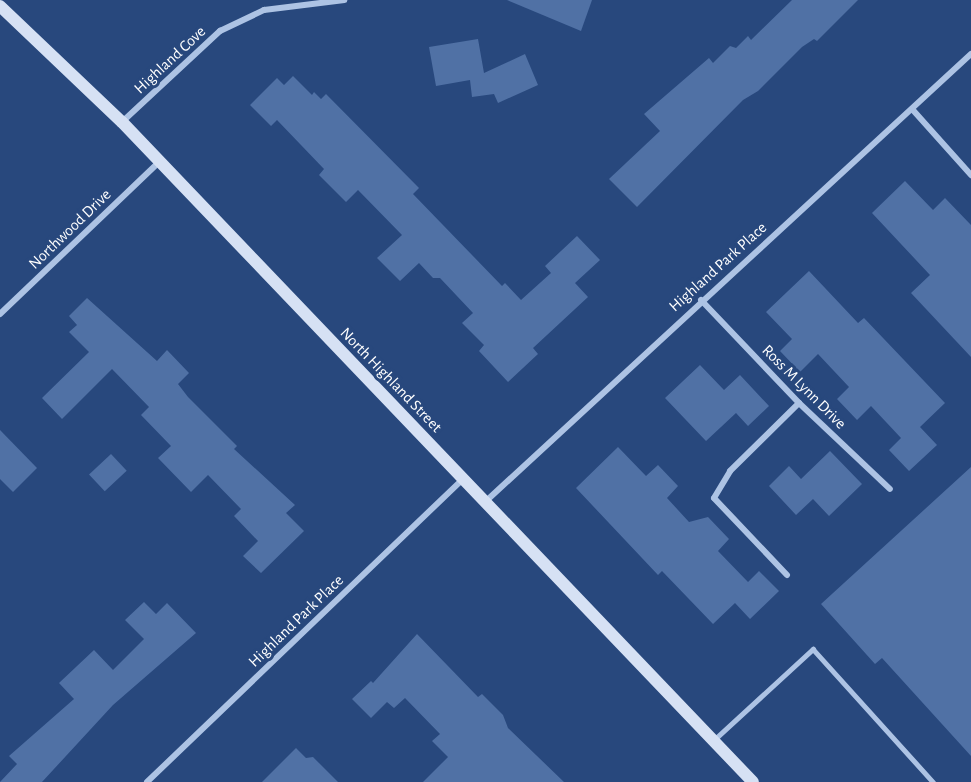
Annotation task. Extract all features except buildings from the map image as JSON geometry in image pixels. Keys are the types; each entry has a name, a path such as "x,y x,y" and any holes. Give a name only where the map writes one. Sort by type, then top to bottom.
{"main road":[{"name":"North Highland Street","path":"0,6 122,122 753,782"}],"street":[{"name":"Highland Cove","path":"122,122 220,31 264,10 344,0"},
{"name":"Highland Park Place","path":"485,502 701,300 971,54"},
{"path":"912,109 970,173"},
{"name":"Northwood Drive","path":"0,314 159,162"},
{"name":"Ross M Lynn Drive","path":"701,300 798,404 890,489"},
{"path":"787,575 714,498 730,471 798,404"},
{"name":"Highland Park Place","path":"147,782 463,479"}],"lane":[{"path":"713,740 813,649 933,782"}]}
